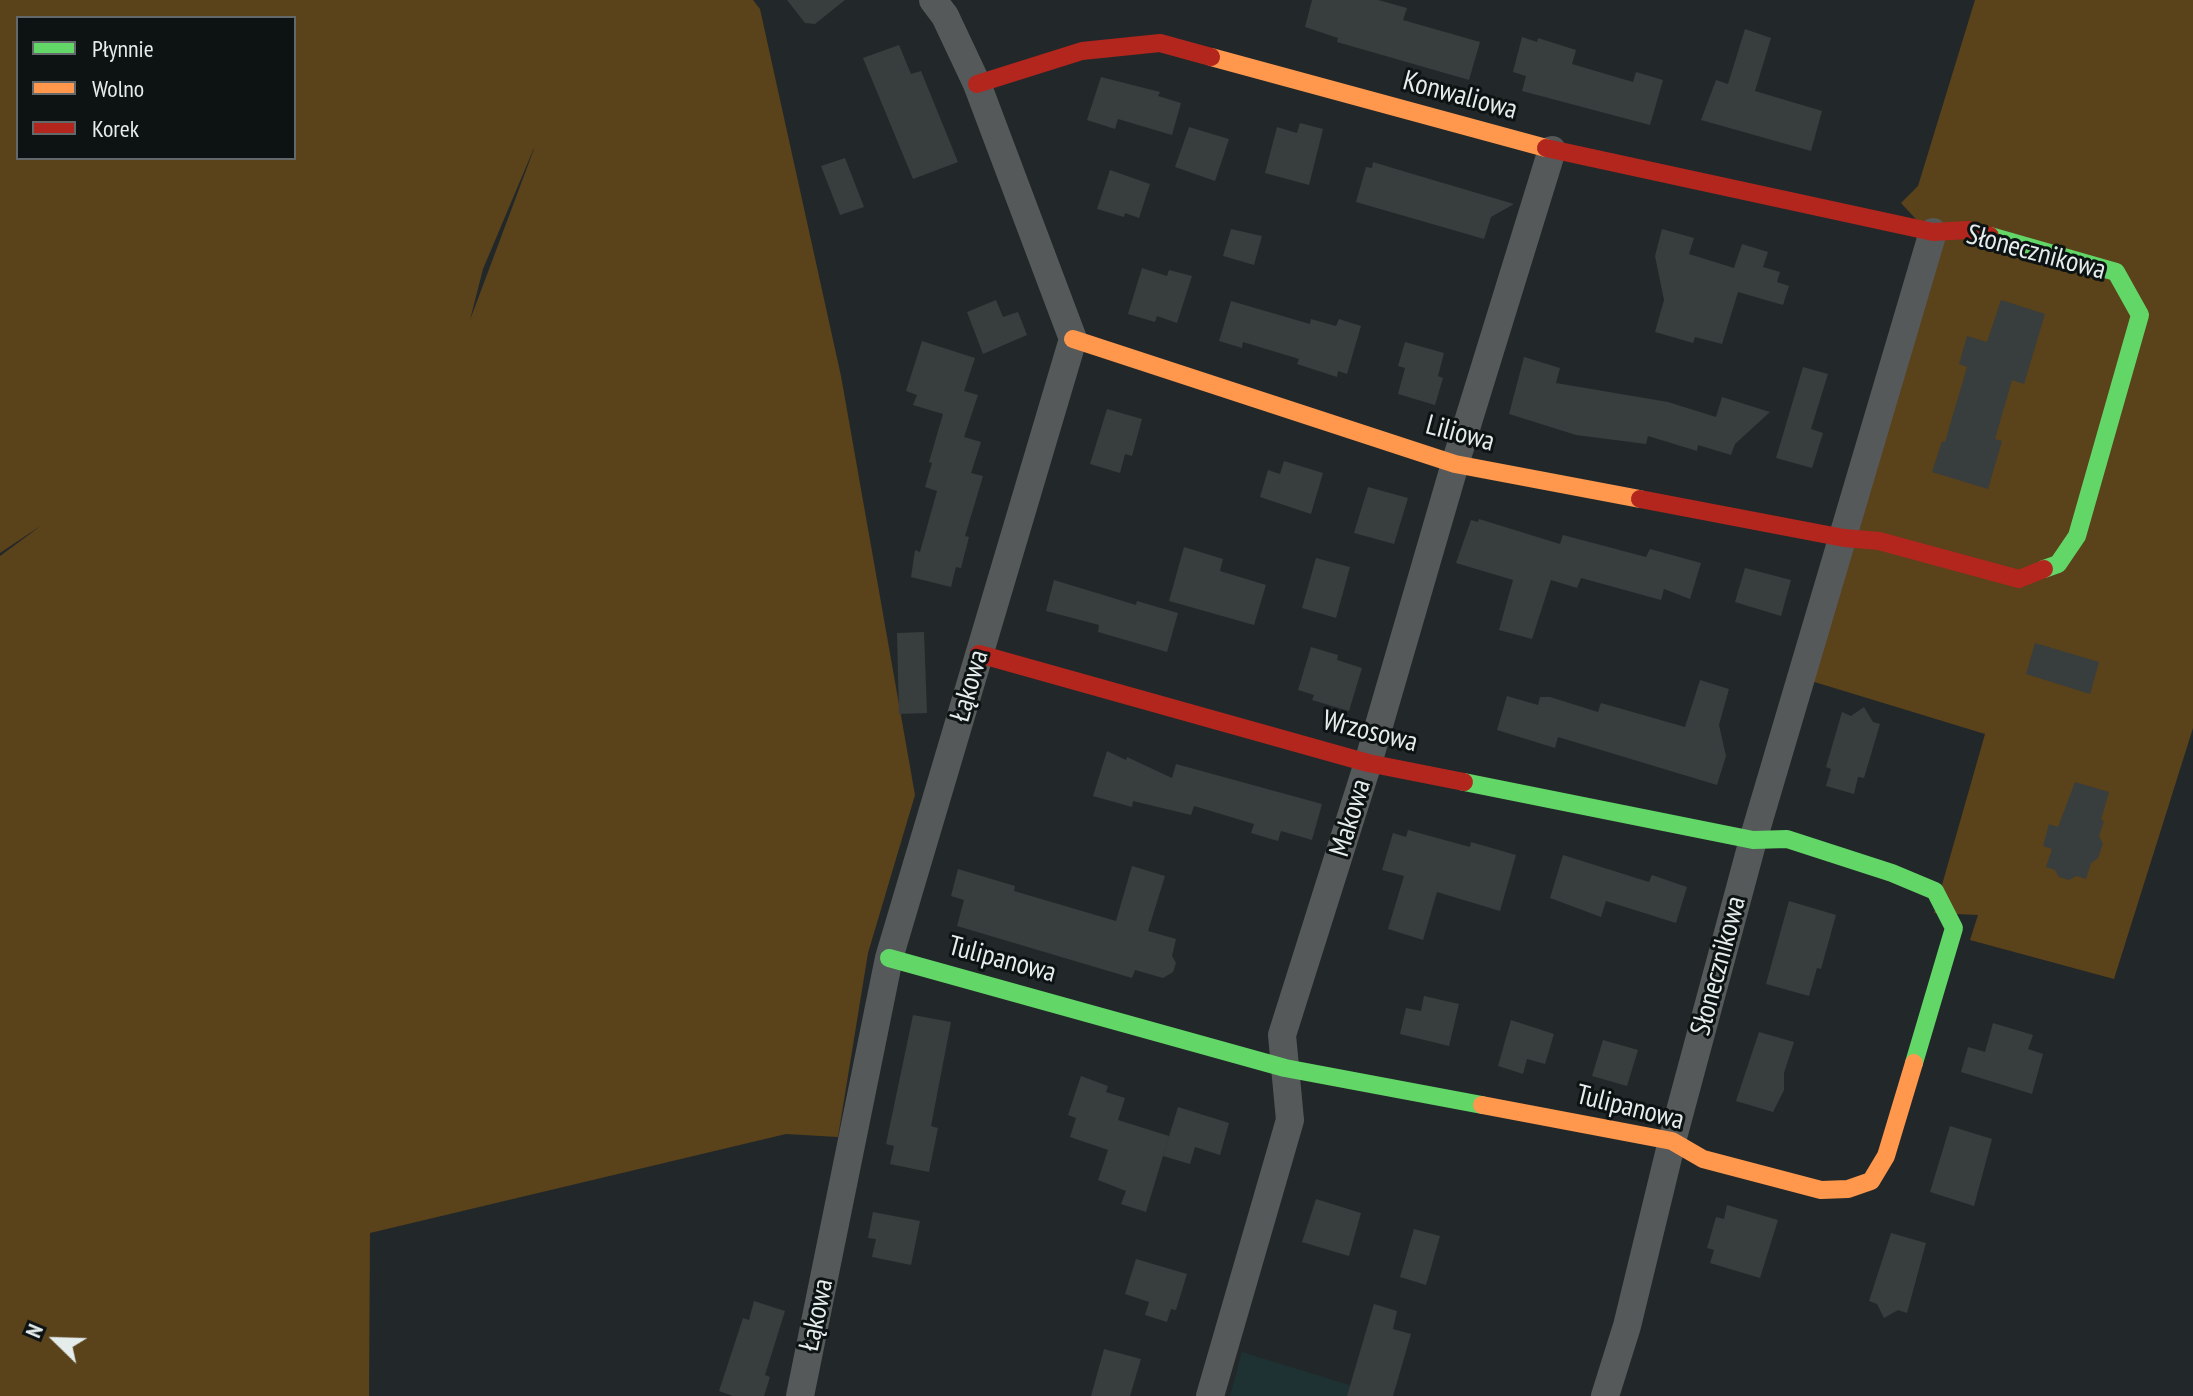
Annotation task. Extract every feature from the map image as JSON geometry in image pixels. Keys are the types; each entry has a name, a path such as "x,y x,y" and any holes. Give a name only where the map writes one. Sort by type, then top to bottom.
{"street":[{"path":"933,0 945,16 977,84 1073,339"},
{"name":"Konwaliowa","path":"977,84 1082,51 1160,43 1552,150 1933,232"},
{"name":"Makowa","path":"1210,1396 1290,1120 1282,1035 1368,763 1455,464 1552,150"},
{"name":"Słonecznikowa","path":"1605,1396 1627,1326 1672,1141 1753,840 1933,232 1968,230 2116,272 2140,315 2077,536 2058,564 2019,579 1879,541 1844,538"},
{"name":"Liliowa","path":"1073,339 1455,464 1844,538"},
{"name":"Łąkowa","path":"800,1396 889,958 1073,339"},
{"name":"Wrzosowa","path":"979,654 1368,763 1753,840"},
{"name":"Tulipanowa","path":"889,958 1285,1068 1672,1141 1703,1159 1821,1190 1848,1189 1871,1181 1886,1156 1954,928 1935,891 1892,873 1787,839 1753,840"}],"shaded area":[{"path":"0,0 753,0 760,9 841,376 915,795 868,953 838,1137 786,1134 370,1233 369,1396 0,1396 0,556 42,525 0,553","holes":["534,149 470,320 483,269"]},
{"path":"1975,0 2193,0 2193,728 2114,979 1970,940 1978,915 1934,913 1985,734 1808,680 1938,243 1901,203 1918,186"},
{"path":"1242,1352 1385,1396 1230,1396"}],"building":[{"path":"787,0 845,0 815,24 805,23"},
{"path":"1312,0 1378,0 1407,8 1403,20 1480,42 1469,80 1337,42 1338,38 1305,27"},
{"path":"1745,29 1771,38 1755,91 1822,111 1811,151 1701,120 1716,80 1728,84"},
{"path":"1522,37 1537,42 1538,38 1576,50 1572,64 1633,82 1636,72 1663,80 1650,125 1522,91 1526,76 1513,72"},
{"path":"899,45 911,74 921,71 958,162 913,179 863,58"},
{"path":"1101,77 1160,92 1158,96 1181,103 1172,135 1118,119 1115,129 1087,120"},
{"path":"1300,123 1323,129 1309,185 1265,173 1277,127 1297,133"},
{"path":"1189,127 1229,139 1215,181 1175,167"},
{"path":"845,158 864,207 840,215 821,166"},
{"path":"1373,162 1514,204 1491,217 1484,239 1356,202 1366,167 1372,168"},
{"path":"1110,170 1150,184 1139,218 1097,209"},
{"path":"1231,229 1262,236 1254,265 1223,256"},
{"path":"1662,229 1694,238 1689,254 1734,268 1742,244 1768,252 1763,267 1780,272 1777,282 1789,286 1783,305 1738,292 1722,344 1695,337 1693,343 1655,332 1664,300 1655,256"},
{"path":"1142,268 1167,276 1169,270 1192,276 1177,323 1157,316 1155,322 1128,314"},
{"path":"996,300 1003,317 1018,312 1027,335 983,354 967,312"},
{"path":"2001,300 2045,314 2024,384 2012,380 1995,439 2002,441 1988,489 1932,472 1942,441 1945,442 1967,367 1959,364 1967,336 1987,342"},
{"path":"1231,301 1310,324 1311,319 1336,326 1339,319 1361,326 1347,374 1338,371 1337,377 1297,364 1299,359 1243,342 1242,348 1219,341"},
{"path":"922,341 975,358 964,391 978,395 964,437 981,442 971,473 983,476 965,536 969,537 961,568 956,567 951,587 911,577 915,550 920,552 937,491 925,487 943,414 913,405 917,395 906,391"},
{"path":"1405,342 1444,353 1438,376 1443,378 1435,405 1398,394 1405,368 1398,366"},
{"path":"1524,357 1560,368 1556,383 1668,402 1716,417 1722,397 1770,412 1735,444 1731,455 1698,445 1697,451 1648,436 1646,444 1576,435 1509,414"},
{"path":"1803,367 1828,374 1811,429 1823,433 1812,468 1776,458"},
{"path":"1107,409 1142,419 1132,456 1125,454 1120,473 1090,464"},
{"path":"1284,461 1323,473 1311,514 1260,497 1268,470 1280,474"},
{"path":"1368,487 1408,498 1394,544 1354,533"},
{"path":"1479,519 1560,544 1563,535 1646,557 1650,549 1701,563 1690,599 1664,589 1661,600 1581,578 1577,588 1551,580 1532,639 1499,630 1513,580 1456,563 1471,520 1478,522"},
{"path":"1184,547 1223,559 1220,571 1266,585 1254,625 1169,601"},
{"path":"1316,558 1350,567 1336,618 1302,608"},
{"path":"1745,568 1791,580 1781,616 1735,602"},
{"path":"1054,580 1136,605 1137,601 1178,613 1167,652 1098,632 1099,625 1046,611"},
{"path":"924,632 927,713 899,714 897,633"},
{"path":"2035,643 2099,662 2090,694 2026,674"},
{"path":"1311,647 1338,655 1337,660 1362,668 1349,711 1312,700 1314,695 1298,690"},
{"path":"1700,680 1729,689 1719,725 1726,756 1717,785 1558,737 1555,748 1497,730 1507,696 1538,705 1540,697 1550,697 1598,712 1601,703 1685,727"},
{"path":"1864,707 1873,722 1880,724 1864,778 1858,777 1854,794 1826,786 1831,769 1826,767 1842,712 1851,716"},
{"path":"1107,751 1172,778 1176,764 1322,804 1312,840 1281,831 1278,841 1251,833 1254,824 1194,806 1191,815 1133,801 1132,807 1093,796"},
{"path":"2075,782 2109,792 2101,820 2104,821 2099,836 2103,844 2098,858 2091,863 2086,879 2077,876 2069,880 2046,867 2052,849 2043,846 2049,824 2058,827"},
{"path":"1408,830 1470,847 1471,842 1516,855 1500,911 1437,892 1423,940 1388,929 1404,876 1382,870 1393,833 1406,837"},
{"path":"1563,855 1649,882 1652,875 1687,887 1676,923 1606,901 1601,917 1550,898"},
{"path":"1132,866 1165,876 1148,931 1176,939 1172,956 1176,963 1173,972 1163,978 1135,970 1132,978 957,926 964,900 951,896 958,869 1015,886 1014,891 1116,921"},
{"path":"1789,901 1836,915 1821,969 1817,968 1809,996 1766,984"},
{"path":"1424,996 1459,1004 1449,1046 1400,1034 1406,1008 1421,1011"},
{"path":"913,1015 951,1022 931,1126 938,1128 929,1172 890,1164 894,1146 886,1144"},
{"path":"1511,1020 1554,1034 1545,1064 1527,1059 1523,1074 1498,1066"},
{"path":"1993,1023 2033,1035 2028,1049 2043,1054 2032,1094 1961,1072 1968,1047 1985,1052"},
{"path":"1759,1032 1794,1042 1784,1073 1784,1090 1773,1112 1736,1101"},
{"path":"1603,1040 1638,1050 1627,1086 1592,1076"},
{"path":"1081,1076 1108,1086 1106,1092 1125,1098 1118,1120 1169,1136 1146,1212 1121,1204 1126,1191 1098,1180 1108,1150 1070,1137 1076,1118 1068,1115"},
{"path":"1178,1107 1229,1123 1220,1155 1195,1147 1190,1164 1163,1156"},
{"path":"1950,1126 1992,1139 1974,1206 1930,1192"},
{"path":"1316,1199 1361,1213 1349,1256 1302,1242"},
{"path":"1727,1205 1778,1220 1760,1278 1710,1263 1714,1250 1707,1248 1716,1217 1724,1219"},
{"path":"873,1212 920,1221 911,1265 872,1257 876,1239 868,1238"},
{"path":"1414,1229 1440,1236 1426,1285 1400,1277"},
{"path":"1891,1233 1926,1243 1907,1313 1898,1310 1884,1318 1877,1304 1869,1301"},
{"path":"1136,1259 1187,1274 1176,1310 1171,1309 1167,1322 1145,1315 1149,1302 1125,1294"},
{"path":"754,1301 785,1311 765,1375 770,1377 764,1396 733,1396 719,1391 743,1318 749,1320"},
{"path":"1374,1304 1397,1311 1393,1329 1411,1334 1393,1396 1347,1396"},
{"path":"1104,1349 1141,1359 1130,1396 1091,1396"}],"traffic: fast":[{"path":"1990,236 2116,272 2140,315 2077,536 2058,564 2044,569"},
{"path":"1464,782 1753,840 1787,839 1892,873 1935,891 1954,928 1914,1063"},
{"path":"889,958 1285,1068 1482,1105"}],"traffic: slow":[{"path":"1211,57 1546,148"},
{"path":"1073,339 1455,464 1640,499"},
{"path":"1482,1105 1672,1141 1703,1159 1821,1190 1848,1189 1871,1181 1886,1156 1914,1063"}],"traffic: jam":[{"path":"977,84 1082,51 1160,43 1211,57"},
{"path":"1546,148 1933,232 1968,230 1990,236"},
{"path":"1640,499 1844,538 1879,541 2019,579 2044,569"},
{"path":"979,654 1368,763 1464,782"}]}
